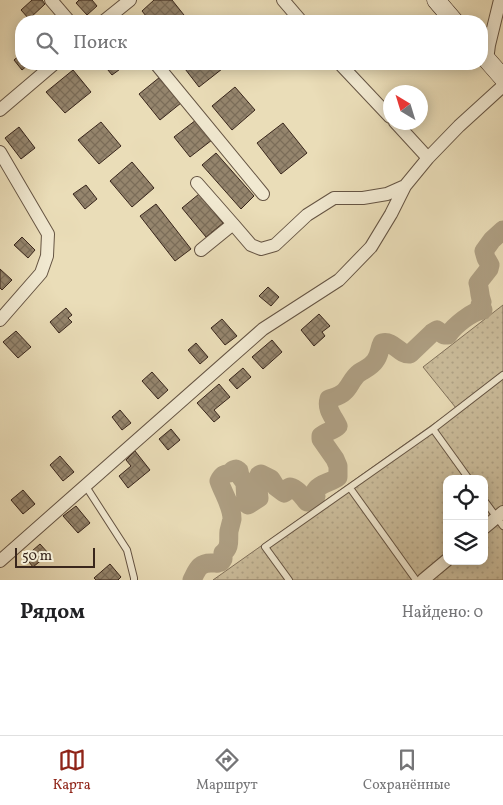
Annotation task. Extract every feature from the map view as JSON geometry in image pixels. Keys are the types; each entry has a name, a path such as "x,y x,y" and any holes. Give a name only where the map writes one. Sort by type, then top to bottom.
{"main road":[{"path":"436,0 449,15"},
{"path":"488,61 503,78"}],"street":[{"path":"50,0 64,15"},
{"path":"117,15 130,0"},
{"path":"284,0 296,15"},
{"path":"488,47 500,0"},
{"path":"2,104 46,70"},
{"path":"161,70 263,194"},
{"path":"346,70 383,110"},
{"path":"0,561 263,329 339,280 371,247 406,186 428,158 458,126 503,86"},
{"path":"402,130 428,158"},
{"path":"0,152 48,234 47,256 41,273 0,320"},
{"path":"197,183 252,245 261,249 275,245 308,215 334,198 379,196 406,186"},
{"path":"201,250 233,224"},
{"path":"488,526 501,518"},
{"path":"423,580 443,563"}],"lane":[{"path":"289,580 265,547 433,429 503,375"},
{"path":"433,429 466,475"},
{"path":"85,485 127,550 134,580"},
{"path":"350,488 416,580"},
{"path":"488,504 501,518"}],"shaded area":[{"path":"503,305 503,580 213,580 456,408 423,367"}],"building":[{"path":"32,0 42,0 45,4 33,15 25,15 21,10"},
{"path":"79,0 92,0 97,6 87,15 76,3"},
{"path":"154,0 172,0 184,15 145,15 142,11"},
{"path":"73,70 91,92 65,113 46,92"},
{"path":"108,70 119,70 112,75"},
{"path":"186,70 221,70 199,87"},
{"path":"160,77 181,103 160,120 139,94"},
{"path":"235,87 255,110 232,130 212,106"},
{"path":"196,120 212,140 190,157 174,137"},
{"path":"101,122 121,146 99,164 78,140"},
{"path":"283,123 307,153 281,174 257,143"},
{"path":"19,127 35,148 21,159 5,138"},
{"path":"216,153 254,196 241,209 202,165"},
{"path":"132,162 154,188 132,207 110,181"},
{"path":"86,185 97,199 85,209 73,194"},
{"path":"199,194 223,223 206,237 182,208"},
{"path":"156,204 191,249 175,261 140,216"},
{"path":"22,237 35,250 28,258 14,245"},
{"path":"0,269 12,280 2,290 0,288"},
{"path":"268,287 279,297 271,306 259,296"},
{"path":"66,308 72,315 68,318 72,322 59,333 50,322"},
{"path":"319,314 330,326 322,332 325,336 314,346 301,330"},
{"path":"222,319 237,336 225,345 211,328"},
{"path":"16,331 31,347 18,358 3,342"},
{"path":"272,340 282,352 263,369 252,357"},
{"path":"196,343 208,357 200,364 188,350"},
{"path":"243,368 251,377 237,389 229,380"},
{"path":"152,372 168,390 158,399 142,381"},
{"path":"219,384 230,397 214,410 220,417 214,422 197,403"},
{"path":"120,410 131,423 122,430 112,417"},
{"path":"171,429 180,440 168,450 159,439"},
{"path":"135,451 150,470 128,488 119,476 131,466 126,460"},
{"path":"60,456 74,472 63,481 50,465"},
{"path":"23,490 35,504 23,514 11,500"},
{"path":"76,506 90,523 78,533 63,516"},
{"path":"40,544 49,554 33,567 25,557"},
{"path":"110,564 121,577 118,580 96,580 94,578"}],"waterway":[{"path":"192,580 202,565 221,562 223,553 228,546 232,514 219,481 222,476 236,469 239,471 245,483 246,503 248,505 259,498 257,481 261,474 271,479 276,487 284,493 288,488 293,488 307,502 310,502 316,496 314,493 318,487 338,477 338,466 335,459 321,439 321,436 338,426 329,409 329,399 342,393 359,373 373,363 378,357 382,343 390,344 406,354 410,354 432,333 437,330 444,335 448,335 454,327 474,313 483,310 480,305 482,302 478,283 490,265 484,251 503,230"}]}
